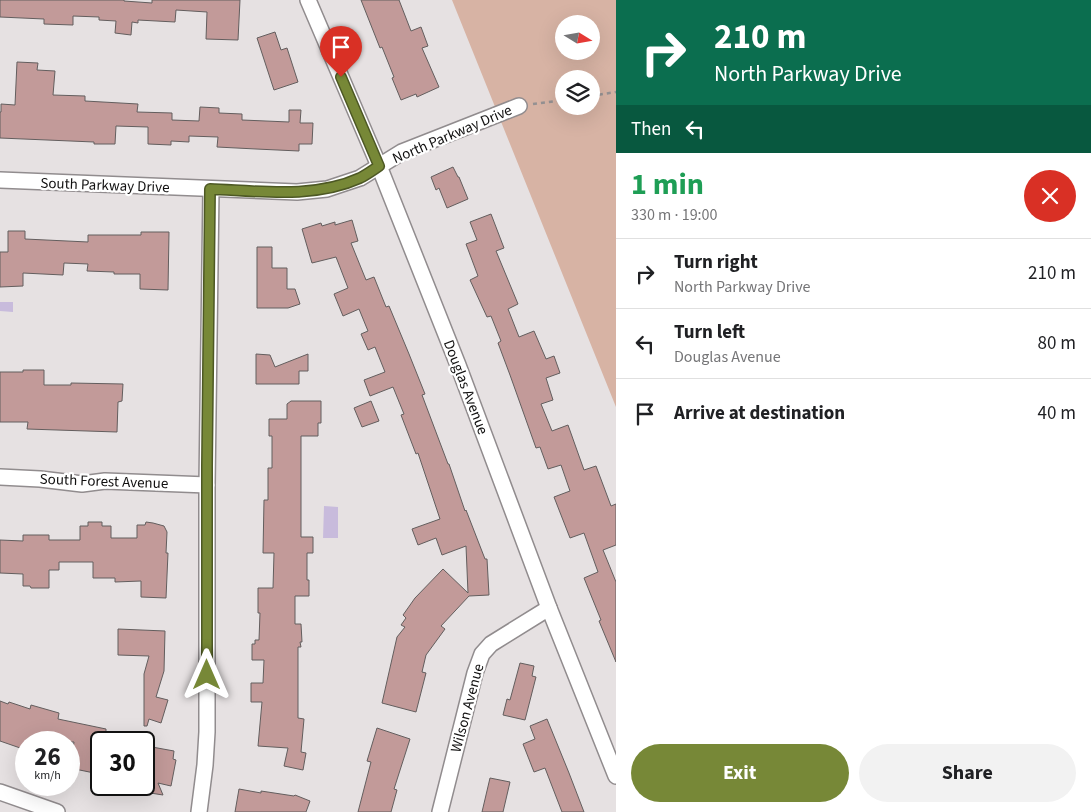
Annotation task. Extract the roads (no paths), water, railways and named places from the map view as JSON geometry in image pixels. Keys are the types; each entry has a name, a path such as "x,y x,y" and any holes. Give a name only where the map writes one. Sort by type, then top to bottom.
{"street":[{"name":"Douglas Avenue","path":"308,0 379,166 458,365 549,608 616,776"},
{"name":"North Parkway Drive","path":"210,189 297,192 327,189 360,178 402,152 519,106"},
{"name":"South Parkway Drive","path":"0,180 210,189"},
{"path":"199,812 207,732 210,189"},
{"name":"South Forest Avenue","path":"0,477 82,484 105,480 207,485"},
{"name":"Wilson Avenue","path":"440,812 475,673 482,654 491,644 549,608"},
{"path":"0,792 57,812"}]}
